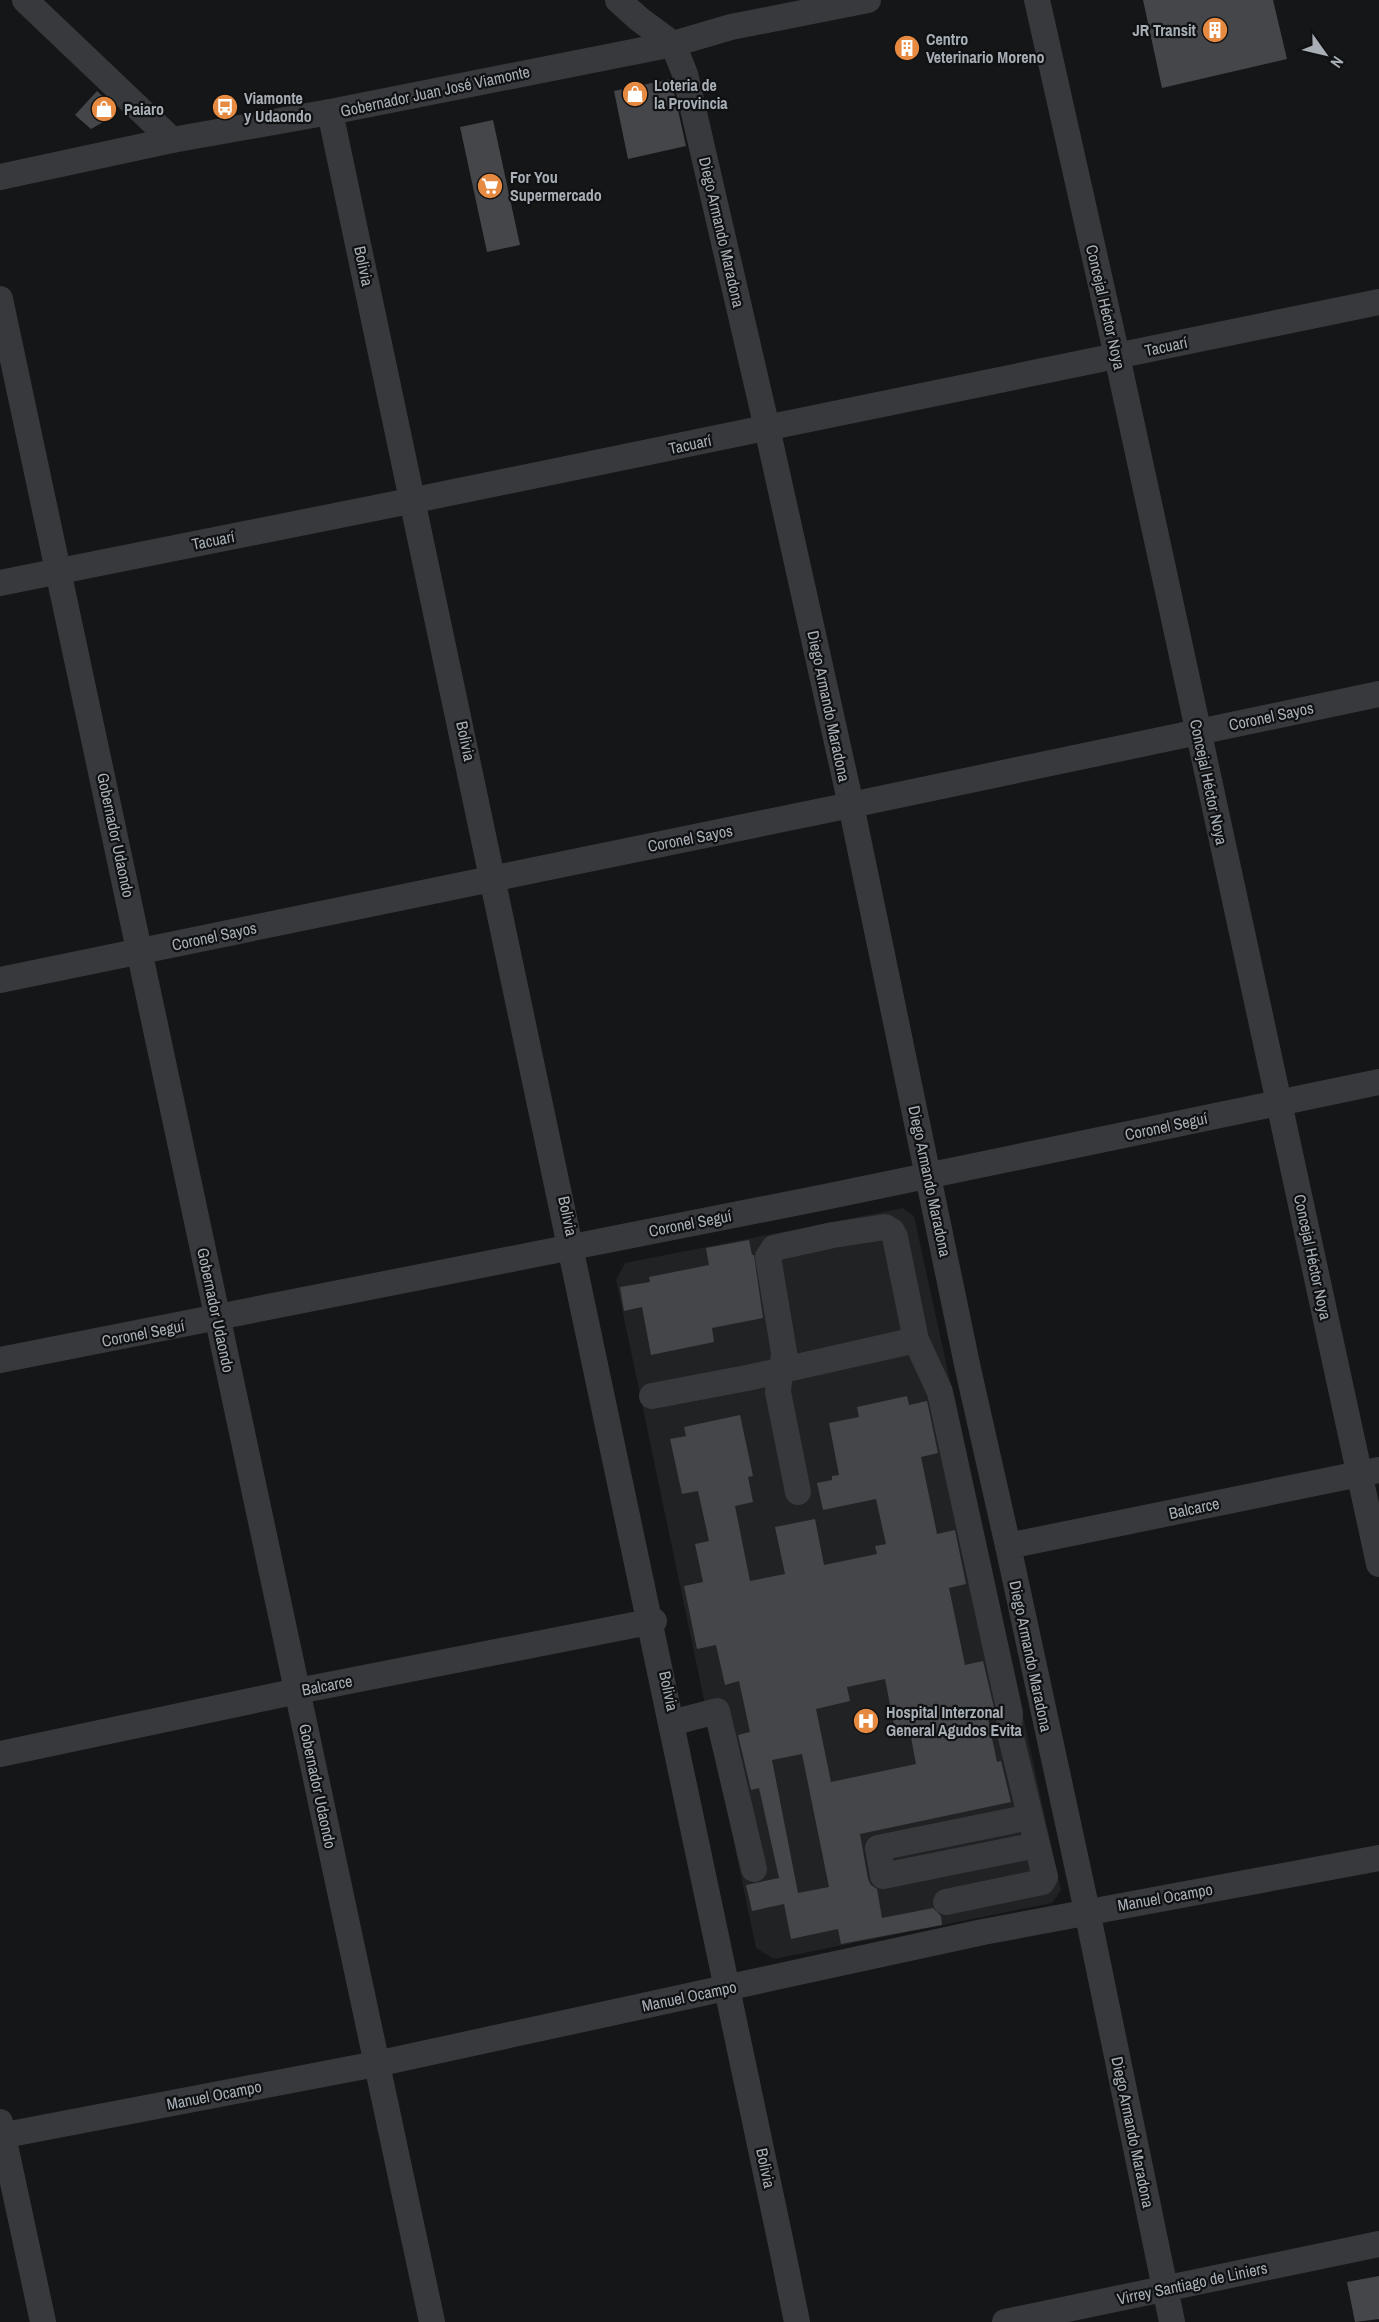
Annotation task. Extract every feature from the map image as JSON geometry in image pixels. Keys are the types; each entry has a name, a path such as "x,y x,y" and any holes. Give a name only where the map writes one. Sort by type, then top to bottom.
{"street":[{"path":"25,0 172,140"},
{"path":"618,0 639,20 672,44"},
{"name":"Gobernador Juan José Viamonte","path":"0,177 172,140 330,112 672,44 731,27 868,0"},
{"name":"Concejal Héctor Noya","path":"1037,0 1279,1102 1369,1472 1379,1564"},
{"name":"Diego Armando Maradona","path":"672,44 685,74 851,805 968,1369 1087,1911 1172,2322"},
{"name":"Bolivia","path":"330,112 654,1621 797,2322"},
{"name":"Gobernador Udaondo","path":"0,299 432,2322"},
{"name":"Tacuarí","path":"0,583 1379,302"},
{"name":"Coronel Sayos","path":"0,980 1379,694"},
{"name":"Coronel Seguí","path":"0,1360 217,1319 825,1197 1379,1082"},
{"path":"825,1197 833,1235"},
{"path":"798,1492 778,1392 784,1352 769,1253 774,1248 833,1235 885,1227 892,1231 895,1237 916,1340 924,1362 940,1392 1044,1881 946,1902"},
{"path":"652,1396 781,1371 916,1340"},
{"path":"934,1377 968,1369"},
{"name":"Balcarce","path":"1008,1546 1369,1472"},
{"name":"Balcarce","path":"0,1754 298,1691 654,1621"},
{"path":"675,1722 717,1711 754,1869"},
{"path":"1008,1719 1043,1712"},
{"path":"1030,1817 878,1848 883,1876 1037,1845"},
{"path":"960,1831 983,1932"},
{"name":"Manuel Ocampo","path":"1,2131 376,2064 983,1932 1379,1858"},
{"path":"1,2131 43,2322"},
{"name":"Virrey Santiago de Liniers","path":"1005,2322 1379,2244"}],"shaded area":[{"name":"Hospital Interzonal General Agudos Evita","path":"903,1208 914,1216 1061,1890 1052,1903 774,1959 756,1948 616,1280 625,1263"}],"building":[{"name":"JR Transit","path":"1143,0 1273,0 1287,59 1162,88"},
{"path":"671,79 686,146 628,159 614,91"},
{"path":"97,91 110,103 105,121 91,129 75,115"},
{"name":"For You Supermercado","path":"493,120 520,245 487,252 460,127"},
{"path":"749,1240 752,1255 754,1255 763,1318 712,1328 714,1342 651,1355 642,1307 624,1311 620,1287 650,1282 649,1277 709,1265 706,1248"},
{"path":"907,1396 909,1405 927,1401 938,1453 921,1457 937,1534 955,1530 966,1584 949,1588 965,1665 983,1661 995,1712 987,1714 997,1762 1001,1761 1011,1802 860,1834 868,1879 877,1889 882,1918 933,1908 941,1916 942,1925 841,1944 838,1929 791,1939 784,1904 752,1911 746,1885 779,1878 759,1788 751,1790 738,1735 750,1732 739,1681 725,1685 716,1645 697,1649 684,1586 703,1582 695,1544 709,1541 698,1491 682,1494 670,1439 686,1436 684,1427 740,1415 753,1476 748,1477 753,1502 735,1506 750,1581 785,1574 775,1527 815,1519 824,1565 877,1554 875,1546 886,1544 876,1499 823,1510 817,1483 832,1480 832,1476 839,1475 829,1423 859,1417 857,1407","holes":["885,1679 896,1735 910,1732 916,1764 831,1782 816,1709 850,1701 847,1687","802,1754 829,1887 798,1893 772,1760"]},
{"path":"1379,2276 1379,2319 1355,2322 1347,2282"}],"place":[{"name":"JR Transit","path":"1215,30"},
{"name":"Centro Veterinario Moreno","path":"907,48"},
{"name":"Loteria de la Provincia","path":"635,94"},
{"name":"Viamonte y Udaondo","path":"225,107"},
{"name":"Paiaro","path":"104,109"},
{"name":"For You Supermercado","path":"490,186"},
{"name":"Hospital Interzonal General Agudos Evita","path":"866,1721"}]}
